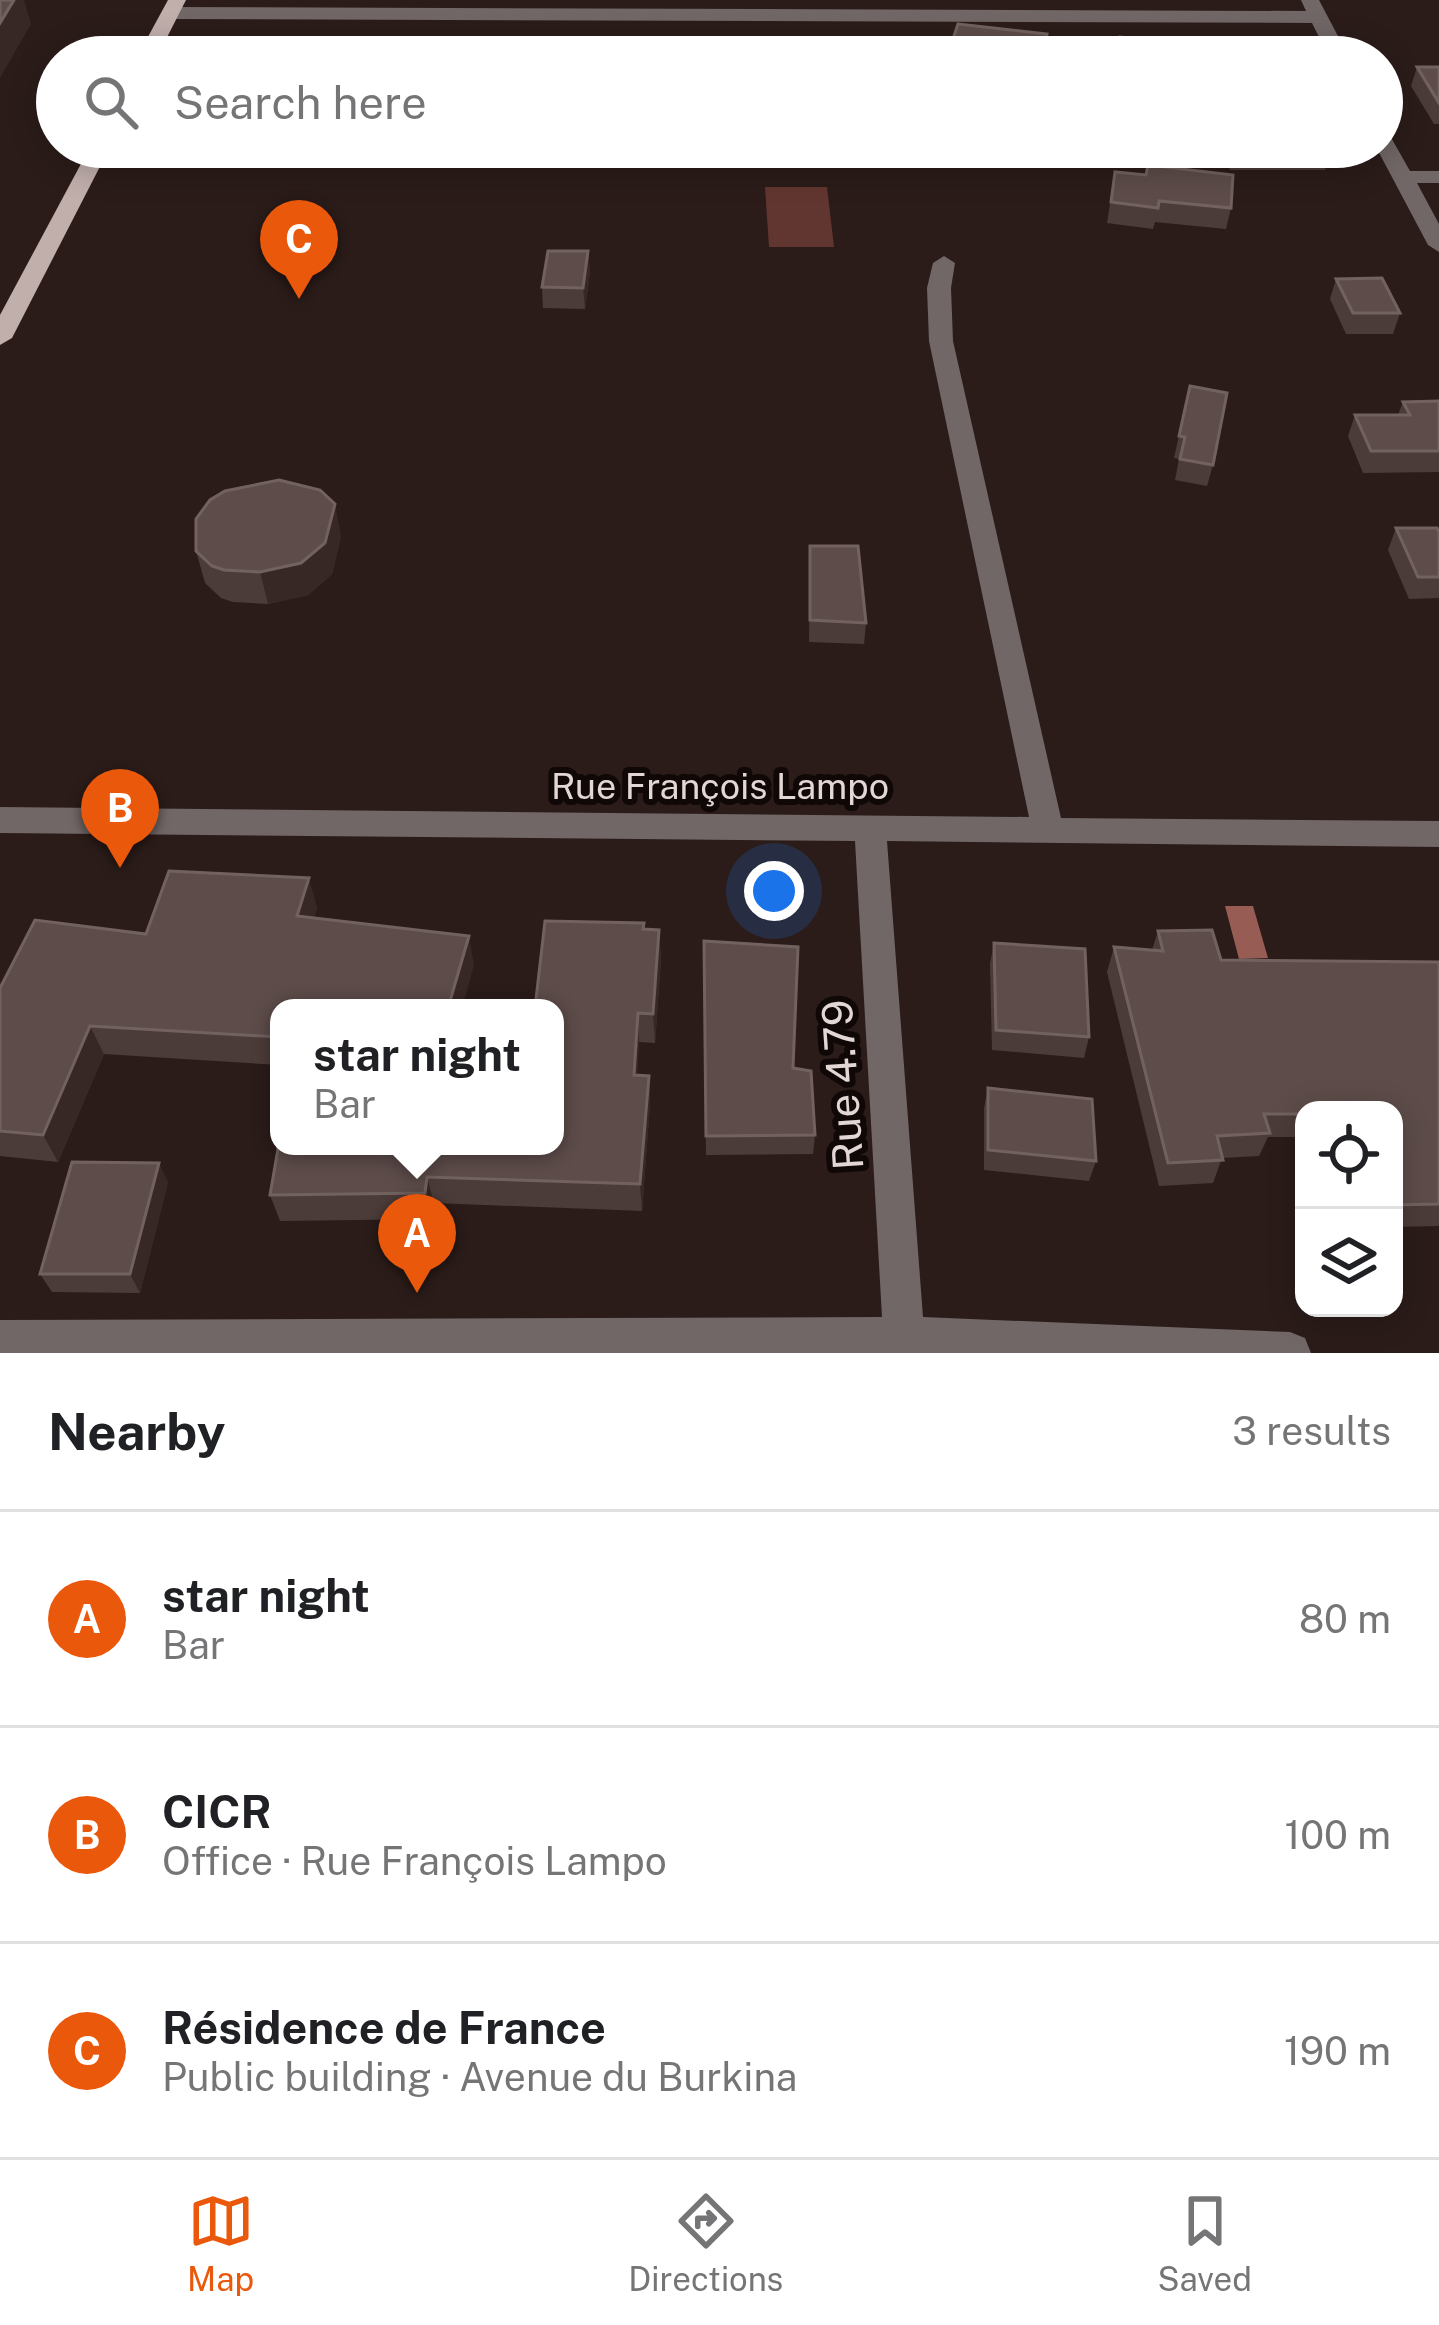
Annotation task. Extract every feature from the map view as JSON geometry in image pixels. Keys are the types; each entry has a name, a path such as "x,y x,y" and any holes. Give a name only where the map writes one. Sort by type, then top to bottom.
{"main road":[{"path":"158,36 174,6"},
{"path":"0,338 89,168"}],"street":[{"path":"174,6 1314,8 1329,36"},
{"path":"1397,168 1439,245"},
{"path":"1402,177 1439,178"},
{"path":"944,263 939,288 941,341 1047,827"},
{"name":"Rue François Lampo","path":"0,820 1439,834"},
{"name":"Rue 4.79","path":"870,826 904,1337"},
{"path":"0,1340 904,1337 1290,1353"}],"shaded area":[{"path":"765,187 827,187 834,247 769,247"},
{"path":"1225,906 1253,906 1268,958 1239,959"}],"building":[{"path":"0,0 14,0 0,23"},
{"path":"958,24 1047,34 1046,36 954,36"},
{"path":"1417,67 1439,67 1439,103"},
{"path":"1147,168 1174,168 1233,175 1231,208 1159,201 1158,208 1111,202 1115,172 1146,175"},
{"path":"548,251 588,251 583,288 542,287"},
{"path":"1382,278 1400,313 1353,313 1336,279"},
{"path":"1190,386 1227,393 1213,465 1180,459 1185,437 1179,436"},
{"path":"1439,401 1439,451 1371,451 1355,415 1410,415 1403,402"},
{"path":"279,480 320,490 335,504 325,543 301,563 260,572 224,570 196,551 196,519 210,500 225,491"},
{"path":"1396,528 1437,528 1439,577 1418,577"},
{"path":"810,546 858,546 866,623 810,620"},
{"path":"169,871 309,878 297,916 469,936 451,999 270,999 270,1036 90,1026 43,1135 0,1131 0,988 35,920 146,934"},
{"path":"545,921 644,923 643,929 659,930 653,1014 638,1013 634,1075 649,1076 640,1184 427,1177 425,1193 270,1195 277,1155 564,1155 564,999 536,999"},
{"path":"1212,930 1221,960 1439,962 1439,1204 1403,1205 1403,1101 1295,1101 1295,1114 1264,1114 1270,1133 1217,1136 1223,1160 1168,1163 1114,947 1163,951 1158,931"},
{"path":"704,941 798,947 793,1068 811,1071 815,1135 706,1136"},
{"path":"994,943 1085,949 1089,1037 996,1030"},
{"path":"988,1088 1092,1099 1096,1161 988,1150"},
{"path":"72,1162 159,1163 130,1274 40,1274"}],"place":[{"name":"Résidence de France","path":"299,299"},
{"name":"CICR","path":"120,868"},
{"name":"star night","path":"417,1293"}]}
